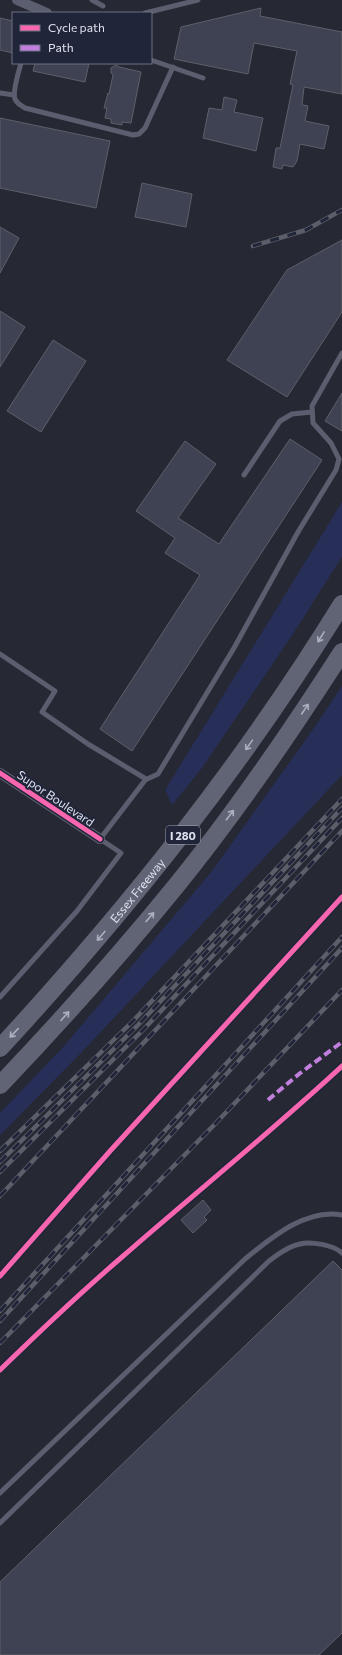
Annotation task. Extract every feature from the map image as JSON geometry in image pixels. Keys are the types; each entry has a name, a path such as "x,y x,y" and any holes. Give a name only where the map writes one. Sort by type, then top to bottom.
{"highway":[{"name":"Essex Freeway","path":"0,1048 98,940 185,832 271,714 342,604"},
{"name":"I 280","path":"0,1086 97,979 176,885 256,779 342,652"}],"street":[{"path":"17,0 34,10"},
{"name":"Supor Boulevard","path":"0,773 100,839"}],"lane":[{"path":"92,0 104,6"},
{"path":"149,12 198,0"},
{"path":"152,60 203,78"},
{"path":"21,64 14,95 15,100 25,108 133,135 139,134 144,128 173,67"},
{"path":"0,93 14,95"},
{"path":"100,839 145,780 158,774 234,648 298,532 336,470 339,459 331,443 313,423 312,406 342,353"},
{"path":"244,475 280,421 292,414 312,412"},
{"path":"0,654 55,691 42,712 88,744 146,779 145,780"},
{"name":"Supor Boulevard","path":"0,997 77,911 121,853 100,839"},
{"path":"0,1493 245,1259 279,1233 294,1225 320,1215 331,1214 342,1216"},
{"path":"0,1523 269,1261 282,1252 300,1244 319,1244 338,1249 342,1253"}],"shaded area":[{"path":"342,502 342,557 291,637 202,768 172,805 165,790"},
{"path":"342,686 342,775 82,1052 0,1135 0,1113 64,1046 212,871"}],"building":[{"path":"261,8 260,16 342,32 342,94 304,87 302,105 308,106 305,121 329,126 324,149 300,144 297,161 293,167 283,165 282,169 273,167 276,148 280,148 293,85 290,84 297,51 254,43 248,74 174,59 181,27"},
{"path":"0,18 12,21 12,53 0,50"},
{"path":"35,64 89,64 85,82 33,71"},
{"path":"116,65 141,72 131,123 122,122 122,125 111,123 111,119 105,118 107,108 104,108 113,75 111,73 111,68"},
{"path":"224,97 237,100 234,112 263,118 256,151 203,138 209,108 222,110"},
{"path":"0,118 110,141 96,208 0,188"},
{"path":"142,183 192,194 186,227 135,217"},
{"path":"0,227 19,238 0,273"},
{"path":"342,240 342,312 287,397 227,360 287,270"},
{"path":"0,311 25,327 0,367"},
{"path":"53,340 86,361 41,432 7,411"},
{"path":"342,393 342,431 325,421"},
{"path":"290,439 322,460 132,751 100,729 200,575 165,553 175,538 136,511 185,441 216,464 178,518 219,544"},
{"path":"203,1200 211,1210 204,1217 207,1220 193,1233 181,1220"},
{"path":"333,1261 342,1270 342,1633 319,1655 0,1655 0,1582"}],"railway":[{"path":"253,246 306,230 342,210"},
{"path":"0,1151 134,1020 342,799"},
{"path":"0,1162 139,1024 342,808"},
{"path":"0,1172 144,1029 342,818"},
{"path":"0,1196 342,831"},
{"path":"0,1276 111,1150 342,897"},
{"path":"0,1311 342,937"},
{"path":"0,1321 342,948"},
{"path":"0,1343 215,1124 342,990"},
{"path":"0,1370 91,1284 288,1115 342,1066"}],"marked path":[{"path":"268,1100 299,1074 342,1042"}],"cycle path":[{"path":"0,773 100,839"},
{"path":"0,1276 111,1150 342,897"},
{"path":"0,1370 91,1284 288,1115 342,1066"}]}
